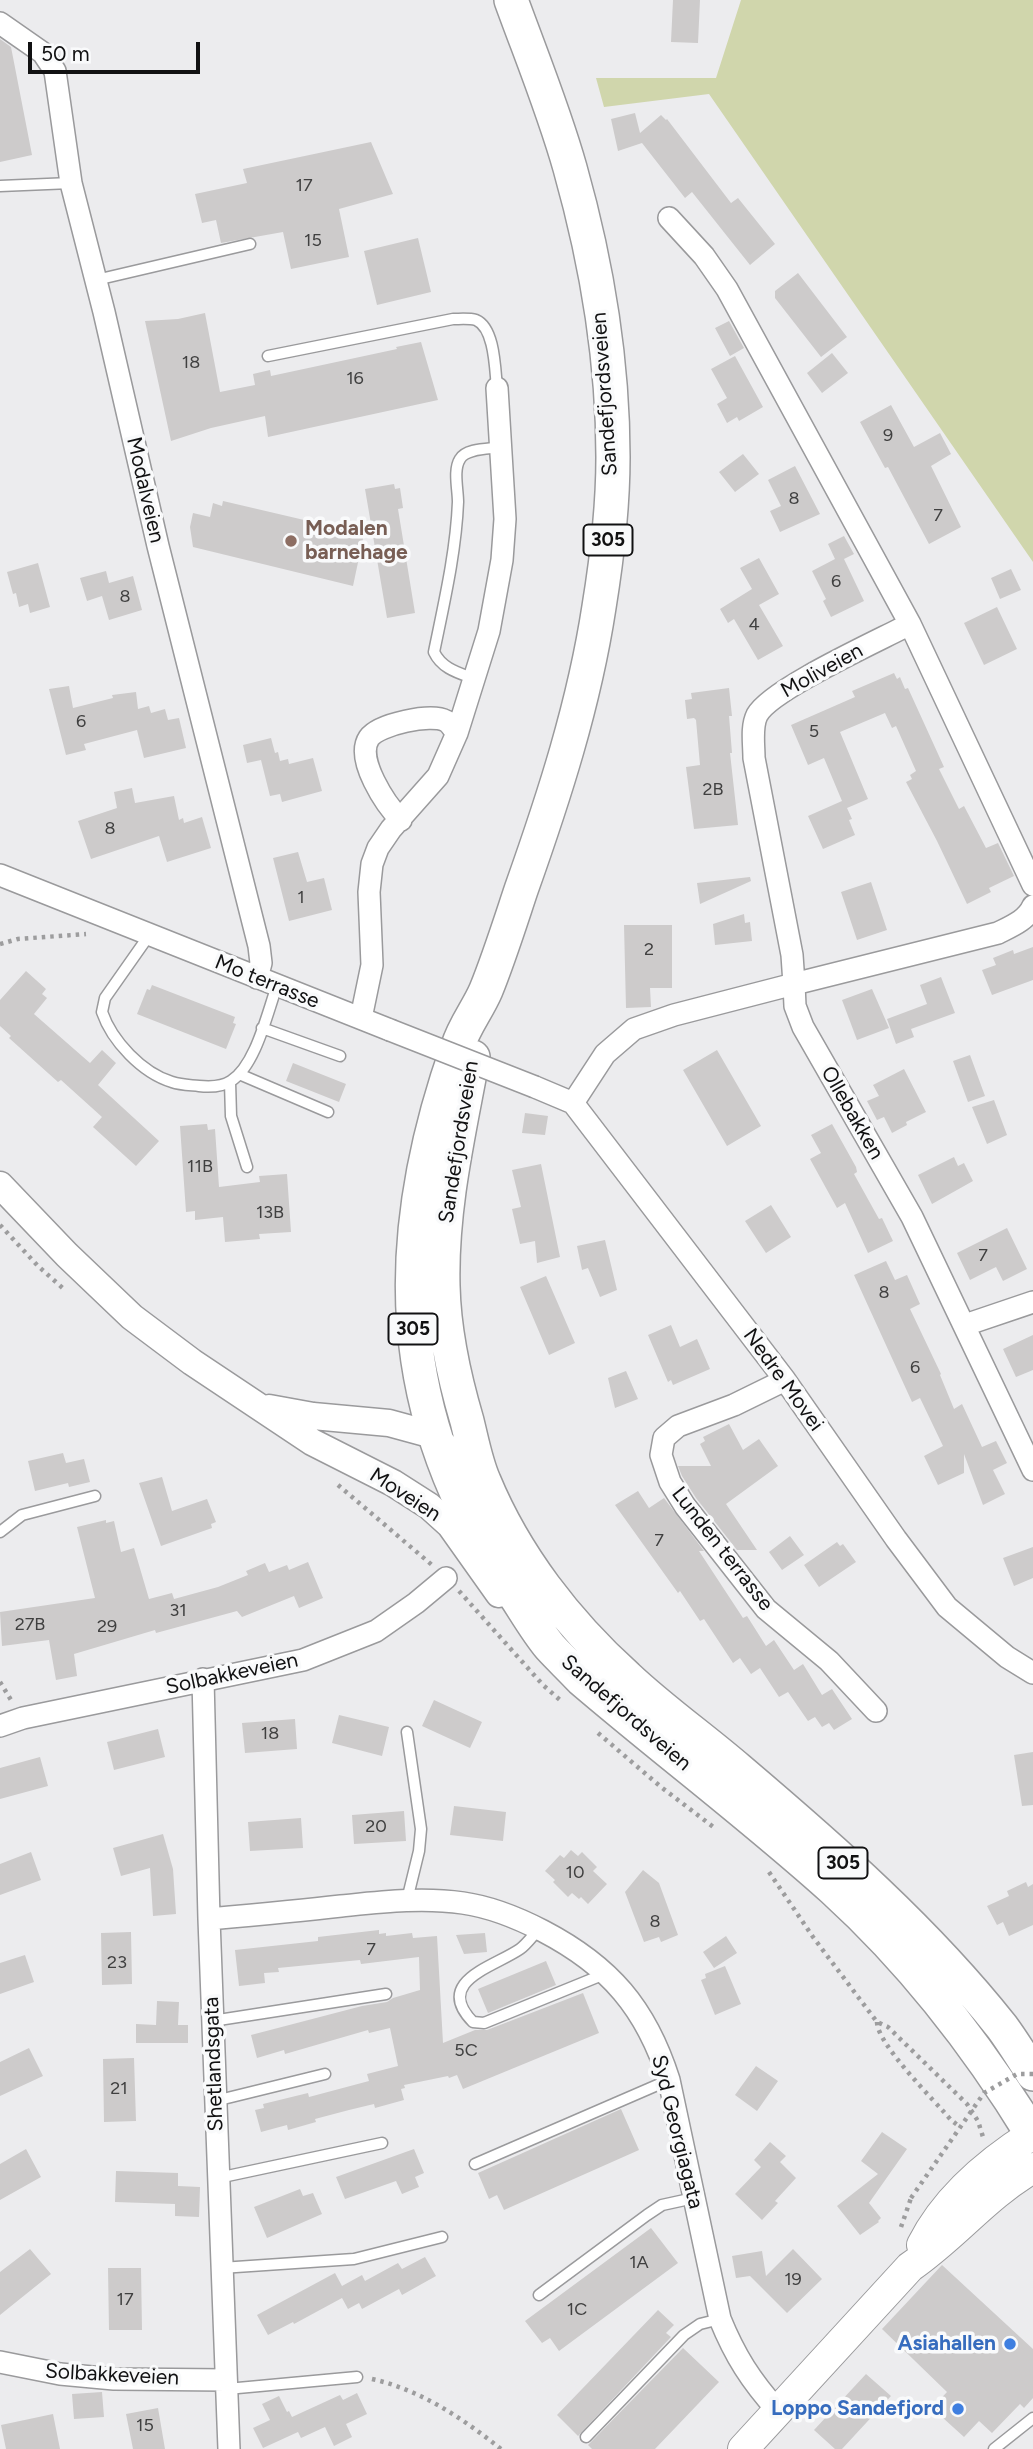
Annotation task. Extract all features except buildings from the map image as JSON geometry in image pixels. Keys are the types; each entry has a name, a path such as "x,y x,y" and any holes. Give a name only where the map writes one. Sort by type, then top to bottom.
{"main road":[{"name":"Sandefjordsveien","path":"511,0 569,165 591,250 606,348 613,457 609,533 599,610 581,700 557,790 485,992 451,1166 443,1254 446,1326 454,1371 483,1479 526,1563 555,1600 626,1677 739,1769 907,1923 1003,2029 1033,2074"},
{"name":"Sandefjordsveien","path":"485,992 459,1040 441,1097 429,1147 416,1225 411,1294 416,1358 433,1435 467,1519 491,1560 549,1645 581,1679 834,1890 903,1961 960,2030 1007,2092 1033,2135"},
{"path":"911,2267 926,2237 950,2204 981,2172 1033,2135"},
{"path":"743,2449 911,2267 939,2247 997,2192 1033,2168"}],"street":[{"name":"Modalveien","path":"0,23 43,53 55,71 71,183 267,982"},
{"path":"668,218 704,256 727,289 910,624 1033,886"},
{"path":"361,1018 372,965 369,892 372,864 378,848 438,776 457,733 489,631 502,560 505,493 497,388"},
{"name":"Moliveien","path":"794,984 792,955 754,758 753,730 757,715 769,700 793,685 910,624"},
{"path":"401,820 379,794 367,761 366,747 369,738 376,732 415,719 447,721 457,733"},
{"name":"Mo terrasse","path":"0,875 535,1087"},
{"path":"573,1103 605,1054 634,1029 674,1015 998,933 1020,922 1033,906"},
{"name":"Ollebakken","path":"794,984 795,1006 803,1027 912,1217 1033,1470"},
{"name":"Nedre Movei","path":"535,1087 573,1103 785,1380 896,1539 947,1606 1007,1657 1033,1673"},
{"name":"Moveien","path":"0,1185 67,1255 132,1317 192,1362 312,1442 393,1483 429,1506 450,1525 488,1581 524,1625 549,1645"},
{"path":"965,1325 1033,1302"},
{"name":"Lunden terrasse","path":"785,1380 734,1405 678,1426 664,1438 662,1455 670,1482 685,1506 766,1609 829,1661 876,1711"},
{"name":"Moveien","path":"262,1407 313,1416 389,1423 433,1435 483,1479"},
{"name":"Solbakkeveien","path":"0,1726 23,1718 303,1660 376,1631 446,1578"},
{"name":"Shetlandsgata","path":"204,1679 212,2021 229,2449"},
{"name":"Syd Georgiagata","path":"209,1919 407,1900 463,1903 506,1913 539,1929 572,1946 607,1973 627,1995 660,2053 720,2319 732,2349 745,2371 778,2411"},
{"name":"Solbakkeveien","path":"0,2362 29,2370 114,2379 226,2384"}],"lane":[{"path":"0,186 71,183"},
{"path":"96,280 250,244"},
{"path":"268,356 470,319 478,321 486,328 491,341 497,388"},
{"path":"475,679 439,662 434,652 450,575 458,503 458,462 462,456 472,452 501,447"},
{"path":"150,934 106,998 102,1012 128,1053 175,1083 205,1086 235,1078 328,1112"},
{"path":"247,1167 231,1115 235,1078 247,1064 262,1028 267,982"},
{"path":"262,1028 340,1056"},
{"path":"0,1532 22,1516 95,1496"},
{"path":"407,1732 421,1829 419,1851 407,1900"},
{"path":"539,1929 521,1948 478,1971 463,1984 460,1996 465,2014 473,2022 484,2023 607,1973"},
{"path":"212,2021 386,1994"},
{"path":"215,2101 324,2074"},
{"path":"475,2164 668,2080"},
{"path":"218,2178 382,2143"},
{"path":"539,2295 662,2205 694,2198"},
{"path":"221,2268 354,2259 442,2237"},
{"path":"586,2437 684,2335 700,2324 720,2319"},
{"path":"226,2384 357,2377"},
{"path":"994,2449 1033,2418"}],"path":[{"path":"0,944 18,939 101,933 109,919"},
{"path":"0,1225 37,1266 75,1299"},
{"path":"332,1480 446,1578 542,1685 562,1702"},
{"path":"592,1728 661,1787 725,1836"},
{"path":"767,1868 813,1937 877,2022 888,2027 967,2104 978,2121 987,2144"},
{"path":"877,2022 877,2029 892,2053 960,2127"},
{"path":"911,2198 984,2093 1017,2074 1033,2074"},
{"path":"357,2377 385,2382 417,2394 445,2409 501,2449"}],"green space":[{"path":"741,0 1033,0 1033,562 709,94 604,107 596,78 716,78"}],"place":[{"name":"Modalen barnehage","path":"291,541"},
{"name":"Asiahallen","path":"1010,2344"},
{"name":"Loppo Sandefjord","path":"958,2409"}]}
